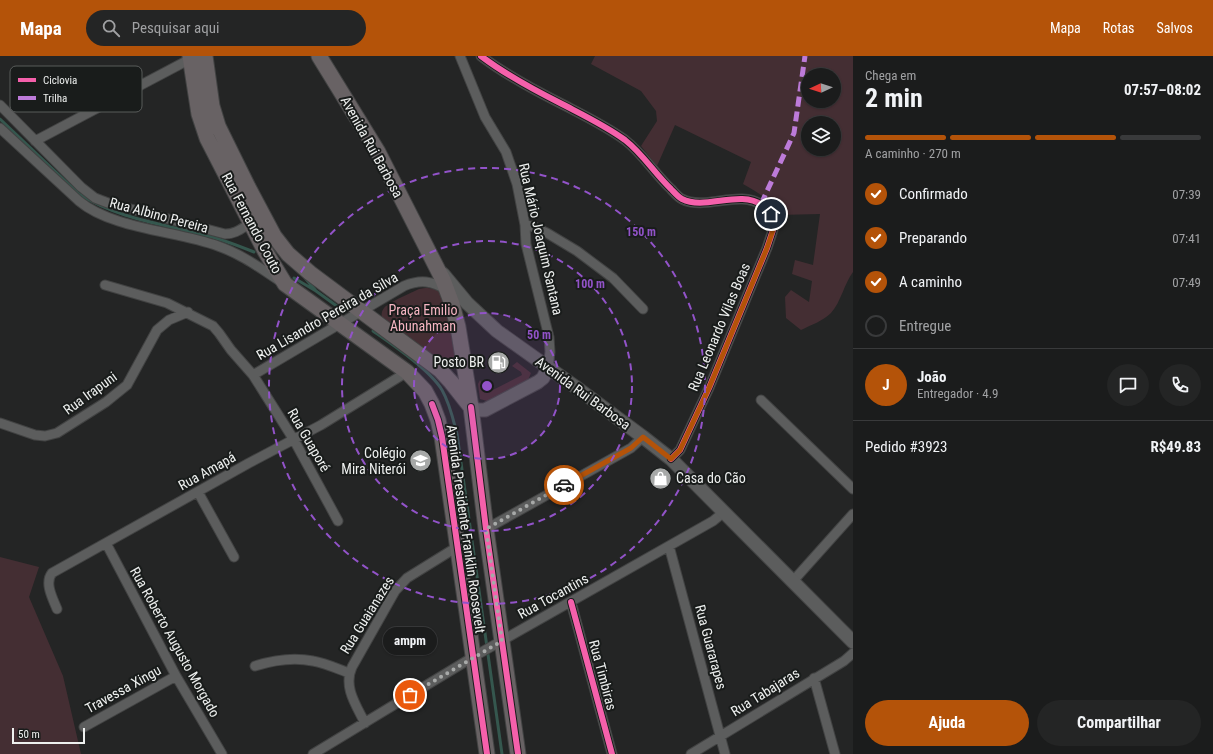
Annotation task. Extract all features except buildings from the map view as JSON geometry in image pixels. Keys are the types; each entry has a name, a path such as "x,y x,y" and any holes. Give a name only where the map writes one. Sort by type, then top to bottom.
{"main road":[{"name":"Avenida Rui Barbosa","path":"319,56 378,152 434,261 450,297"},
{"name":"Rua Fernando Couto","path":"195,57 199,114 207,138 265,251 285,284 375,349"},
{"name":"Rua Fernando Couto","path":"195,57 218,126 248,188 274,236 288,254 310,273 362,312"},
{"name":"Avenida Rui Barbosa","path":"434,261 463,299 497,330 671,459 853,642"},
{"name":"Avenida Presidente Franklin Roosevelt","path":"450,297 463,352 486,529 498,643 518,754"},
{"path":"362,312 368,334 375,349"},
{"path":"362,312 440,370 460,392 471,407 478,410 485,410 538,382 548,368"},
{"name":"Avenida Presidente Franklin Roosevelt","path":"375,349 407,372 425,391 438,420 442,437 457,546 478,655 487,754"},
{"path":"440,370 448,370 456,367 463,352"}],"street":[{"name":"Rua Mário Joaquim Santana","path":"460,56 485,117 506,152 517,184 525,225 526,244 549,337 550,352 548,368"},
{"name":"Rua Leonardo Vilas Boas","path":"481,56 497,68 551,99 592,120 625,140 680,198 690,202 701,203 736,200 749,201 761,204 771,214 773,230 767,248 709,388 680,450 671,459"},
{"path":"142,85 195,57"},
{"name":"Rua Albino Pereira","path":"0,105 81,188 95,198 108,203 225,234 232,234 251,223"},
{"path":"35,141 90,112"},
{"name":"Rua Albino Pereira","path":"0,128 89,209 122,222 219,246 239,254 285,284"},
{"path":"525,225 532,226 547,233 577,251 614,278 642,308"},
{"name":"Rua Lisandro Pereira da Silva","path":"105,285 167,303 188,312 213,326 231,350 253,375 404,286 414,282 436,284 450,297"},
{"name":"Rua Irapuni","path":"0,422 35,435 45,436 57,433 106,402 127,385 157,330 169,320 188,312"},
{"name":"Rua Amapá","path":"57,609 49,585 52,574 249,463 294,440 407,372"},
{"name":"Rua Guaporé","path":"253,375 294,440 338,521"},
{"path":"761,400 853,489"},
{"path":"486,529 631,448 643,437"},
{"path":"198,492 234,557"},
{"name":"Rua Tocantins","path":"313,754 498,643 713,521 724,512"},
{"path":"794,581 853,514"},
{"name":"Rua Roberto Augusto Morgado","path":"106,543 176,676 222,754"},
{"name":"Rua Guaianazes","path":"365,723 350,692 348,685 349,673 395,591 407,578 457,546"},
{"name":"Rua Guararapes","path":"669,546 725,754"},
{"name":"Rua Timbiras","path":"571,602 612,754"},
{"name":"Rua Tabajaras","path":"691,754 844,661 853,653"},
{"path":"255,666 270,661 297,659 314,661 349,673"},
{"name":"Travessa Xingu","path":"84,727 176,676"},
{"path":"814,678 835,754"}],"green space":[{"path":"595,56 853,56 853,272 837,304 828,316 821,321 801,330 786,318 785,297 791,290 809,302 812,281 792,274 795,260 813,265 820,214 778,215 771,204 763,196 743,184 751,162 675,125 657,166 641,146 657,121 656,111 641,91 591,64"},
{"name":"Praça Emilio Abunahman","path":"425,288 439,291 446,301 449,309 458,360 452,365 444,366 382,318 382,311 384,308 395,300 419,289"},
{"path":"517,362 531,373 528,380 487,401 480,399 478,384 480,380 487,393 522,375 521,372 512,366"},
{"path":"0,557 39,567 29,597 63,676 81,754 0,754"}],"waterway":[{"path":"0,119 79,194 94,202 125,215 214,238 254,252"},
{"path":"294,278 316,291 345,312"},
{"path":"306,279 316,291"},
{"path":"373,331 391,343 429,374 442,390 451,412 457,434 502,754"}],"marked path":[{"path":"761,204 794,133 805,56"}],"cycle path":[{"path":"481,56 520,82 594,121 625,140 638,151 665,183 682,199 701,203 743,199 762,205 771,214 773,230 767,248 709,388 680,450 671,459"},
{"path":"432,404 442,437 487,754"},
{"path":"471,407 486,529 518,754"},
{"path":"571,602 612,754"}],"way so far":[{"path":"410,695 502,641 486,529 564,485"}],"place":[{"name":"Posto BR","path":"499,362"},
{"name":"Colégio Mira Niterói","path":"421,461"},
{"name":"Casa do Cão","path":"661,478"},
{"name":"ampm","path":"410,695"}],"route":[{"path":"564,485 631,448 643,437 671,459 680,450 709,388 767,248 773,230 771,214"}]}
